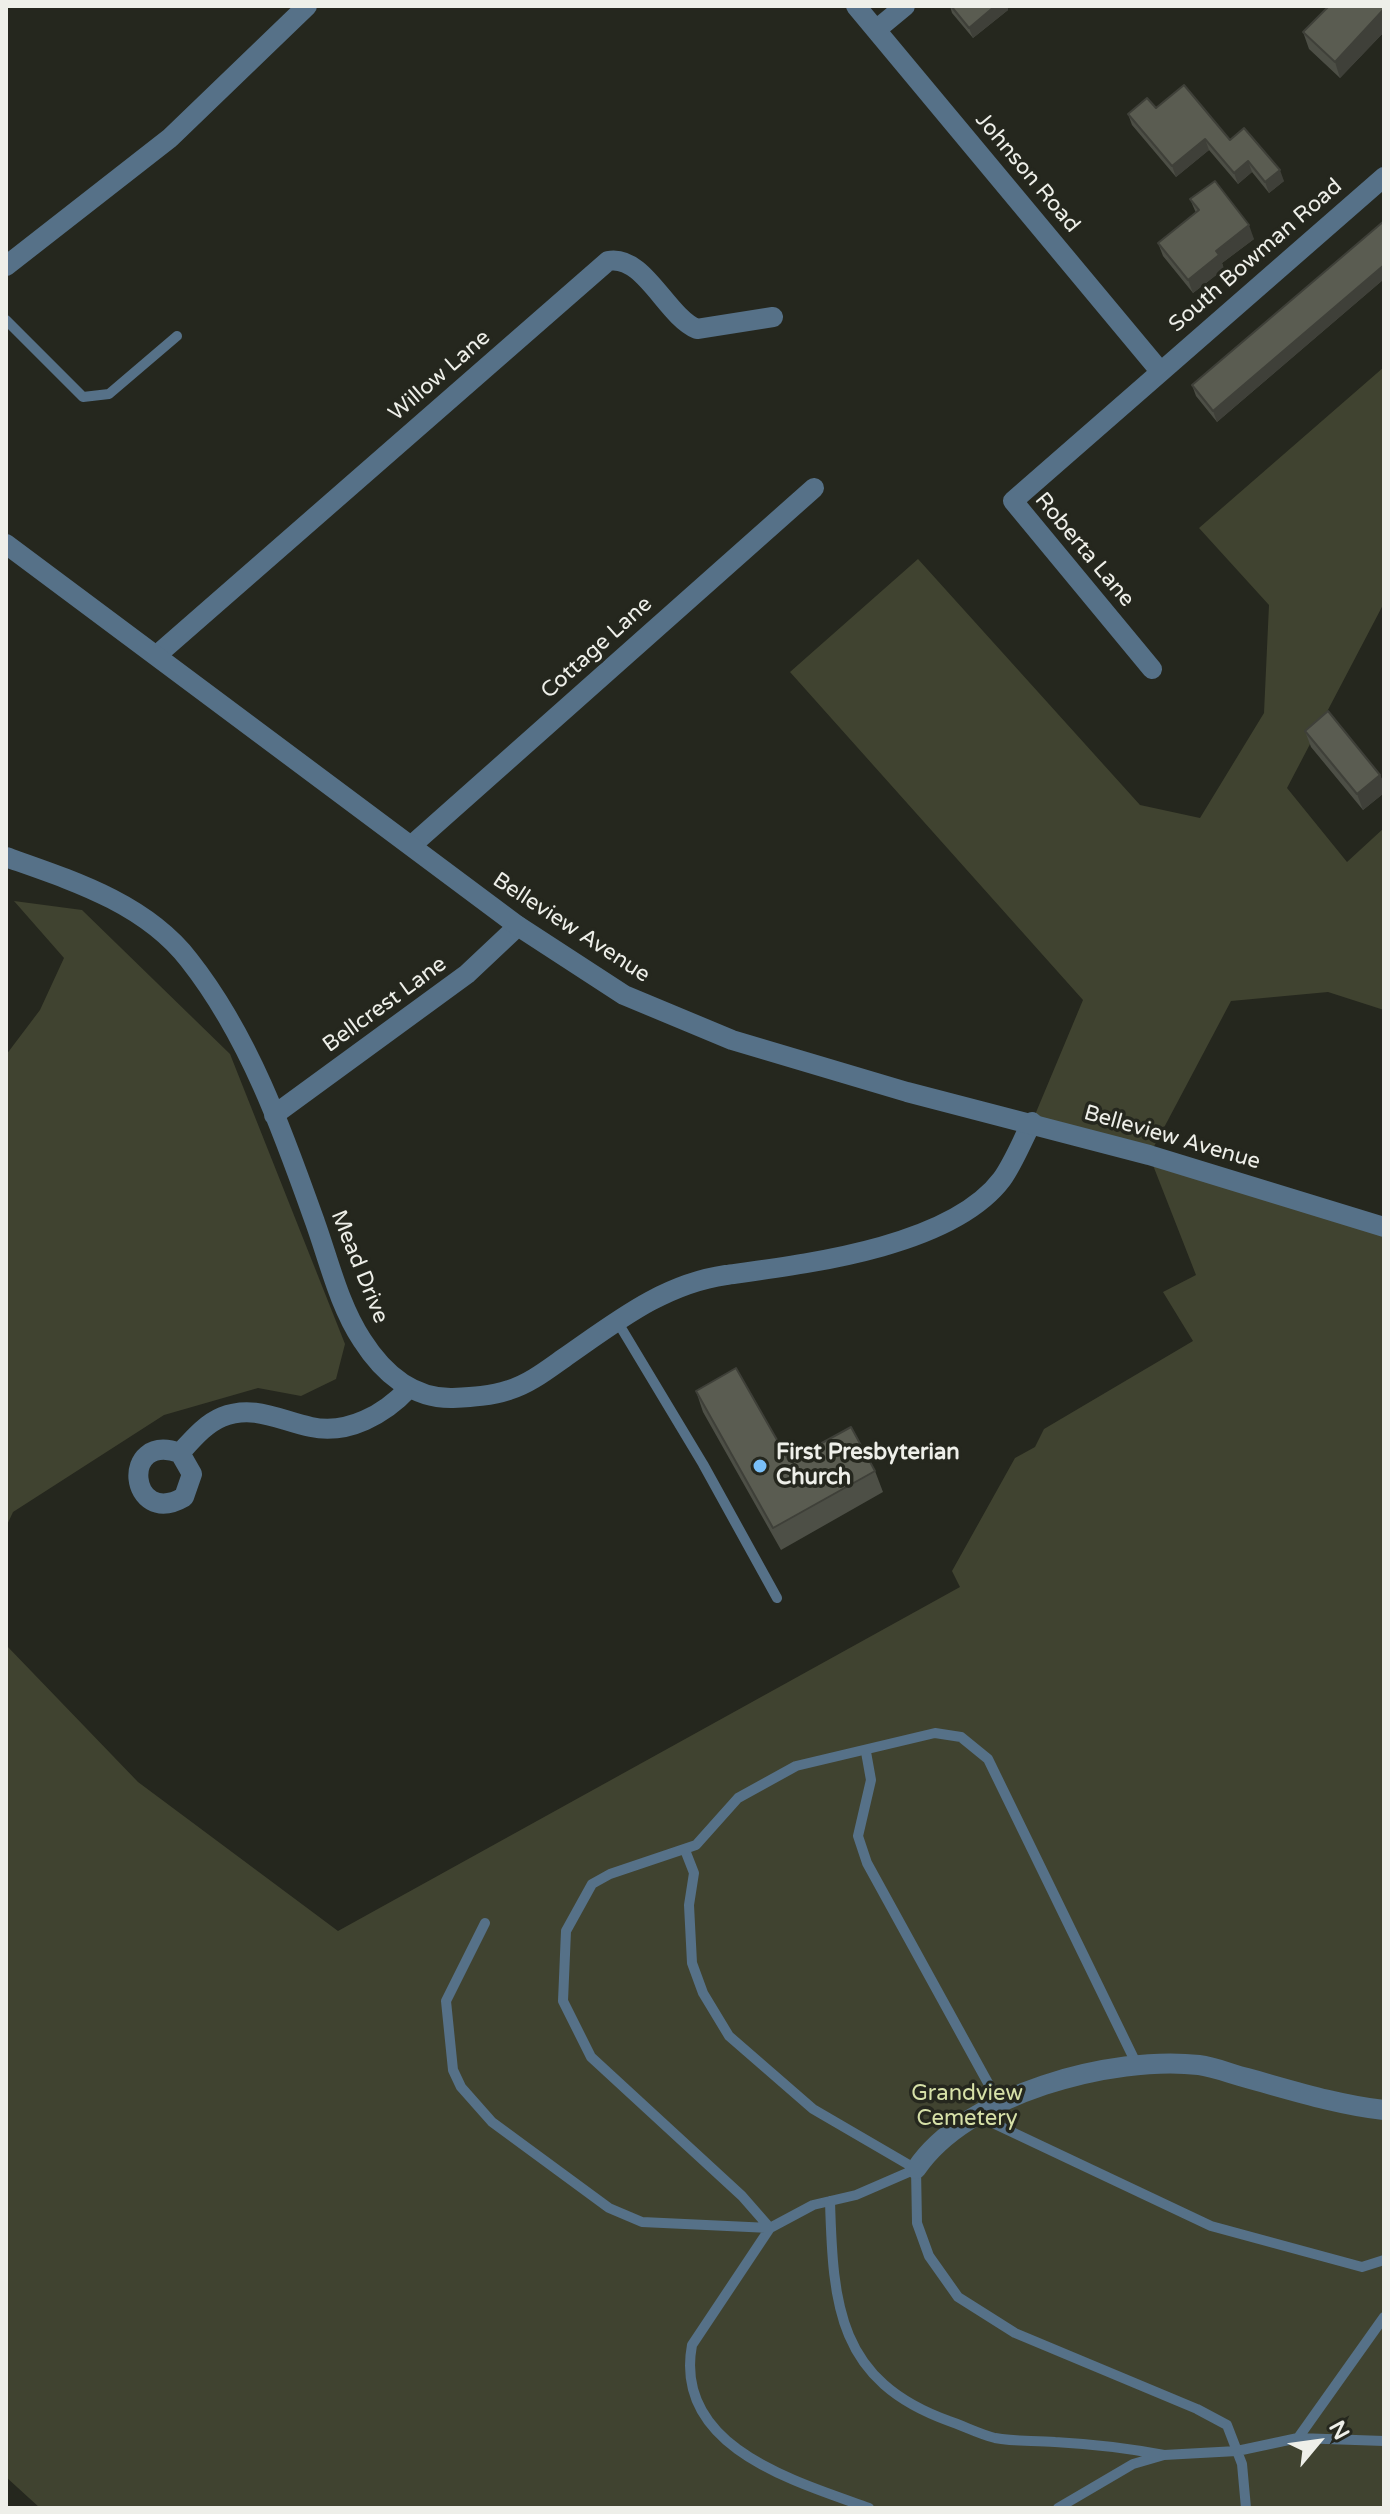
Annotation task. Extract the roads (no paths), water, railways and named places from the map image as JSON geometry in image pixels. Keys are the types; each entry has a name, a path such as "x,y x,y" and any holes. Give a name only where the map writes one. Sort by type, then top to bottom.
{"street":[{"path":"6,266 170,138 307,6"},
{"name":"Johnson Road","path":"856,6 1160,371"},
{"path":"876,30 905,6"},
{"name":"South Bowman Road","path":"1160,371 1384,177"},
{"name":"Willow Lane","path":"157,655 608,261 618,259 636,268 680,317 697,329 773,317"},
{"name":"Roberta Lane","path":"1152,669 1013,501 1160,371"},
{"name":"Cottage Lane","path":"412,845 814,488"},
{"name":"Belleview Avenue","path":"6,544 518,926 624,995 675,1019 732,1040 878,1083 1032,1122 1384,1227"},
{"name":"Mead Drive","path":"6,857 107,897 168,937 189,960 223,1012 274,1115 348,1314 377,1360 409,1388 424,1396 450,1398 511,1390 617,1321 672,1289 700,1279 802,1266 934,1230 960,1216 1002,1179 1032,1122"},
{"name":"Bellcrest Lane","path":"274,1115 467,974 518,926"},
{"path":"180,1453 205,1428 222,1417 264,1413 308,1427 341,1428 379,1413 409,1388"},
{"path":"916,2169 929,2150 999,2103 1071,2078 1137,2065 1200,2065 1384,2110"}],"lane":[{"path":"6,320 83,397 109,394 177,336"},
{"path":"617,1321 703,1464 777,1598"},
{"path":"770,2228 742,2196 591,2057 563,2001 566,1931 592,1884 610,1874 696,1845 738,1798 759,1783 815,1759 866,1752 935,1733 961,1737 988,1759 1137,2065"},
{"path":"866,1752 871,1780 858,1836 867,1863 999,2103"},
{"path":"685,1850 694,1873 689,1905 692,1963 703,1993 729,2036 813,2109 916,2169"},
{"path":"485,1923 446,2001 453,2070 461,2087 492,2122 609,2208 642,2222 770,2228"},
{"path":"978,2116 1211,2226 1362,2267 1384,2260"},
{"path":"869,2508 758,2464 716,2433 692,2398 688,2365 692,2345 770,2228 813,2205 856,2195 916,2169"},
{"path":"916,2169 917,2223 929,2256 958,2297 1015,2333 1227,2425 1237,2451 1246,2508"},
{"path":"830,2201 832,2255 847,2334 856,2356 894,2395 925,2412 995,2438 1118,2446 1164,2455"},
{"path":"1298,2438 1384,2317"},
{"path":"1058,2508 1133,2464 1164,2455 1237,2451 1298,2438 1384,2441"}],"place":[{"name":"First Presbyterian Church","path":"760,1466"}],"park label":[{"name":"Grandview Cemetery","path":"967,2106"}]}
